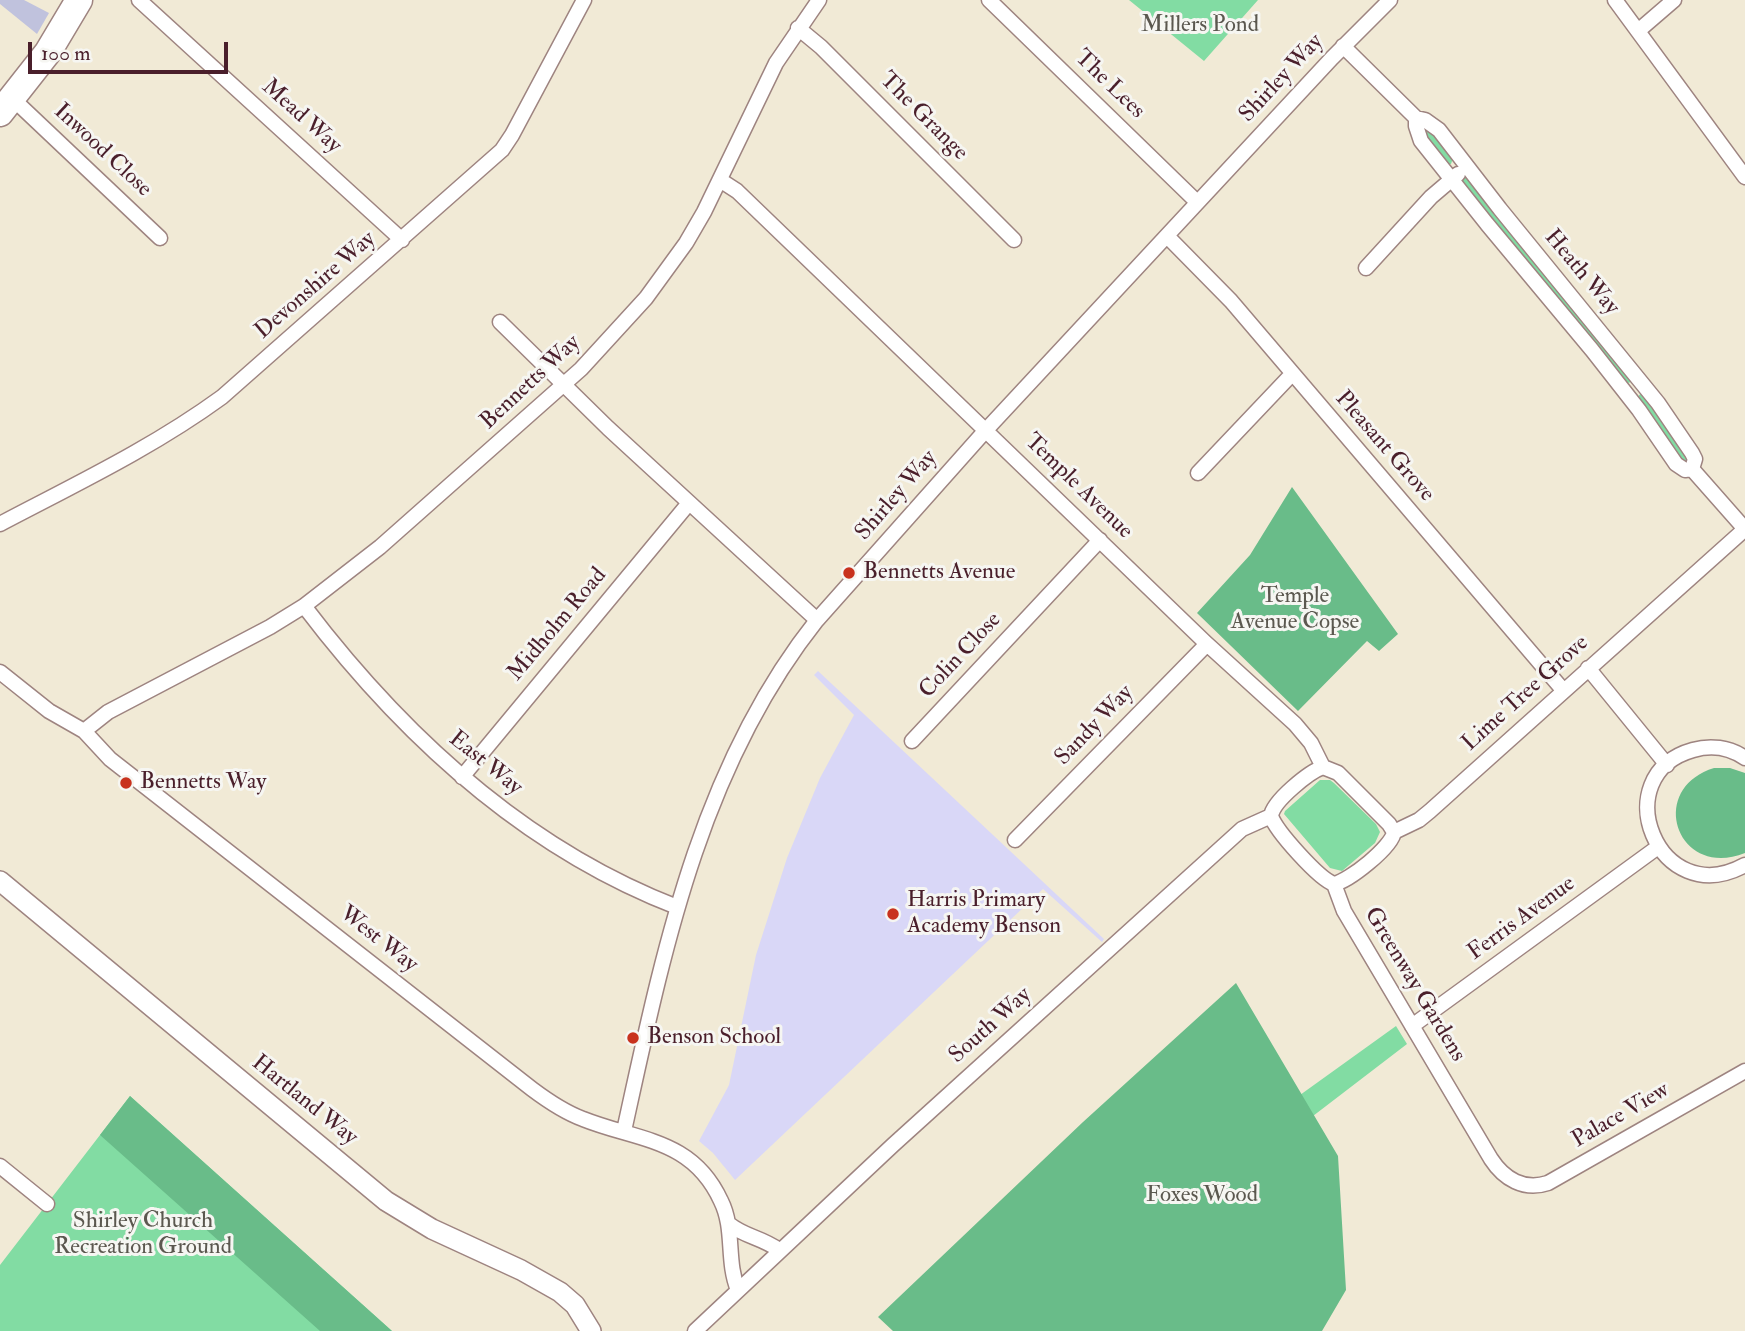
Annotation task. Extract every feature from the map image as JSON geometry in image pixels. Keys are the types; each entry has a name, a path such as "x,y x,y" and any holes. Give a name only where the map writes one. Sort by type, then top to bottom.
{"highway":[{"path":"4,107 56,41 79,0"}],"street":[{"name":"Mead Way","path":"139,0 402,240"},
{"name":"Devonshire Way","path":"0,524 138,453 203,411 240,382 402,240 507,144 584,0"},
{"name":"Bennetts Way","path":"84,731 108,712 304,607 389,539 564,386 646,298 686,243 720,180 764,85 798,28 819,0"},
{"name":"The Lees","path":"989,0 1196,202"},
{"name":"Shirley Way","path":"624,1131 651,1007 677,907 705,821 725,771 792,652 817,620 986,430 1196,202 1390,0"},
{"path":"1615,0 1745,177"},
{"path":"1638,31 1674,0"},
{"name":"The Grange","path":"798,28 821,47 1014,240"},
{"name":"Heath Way","path":"1343,46 1416,118 1425,120 1439,130 1642,383 1692,453 1695,459 1692,469"},
{"name":"Inwood Close","path":"4,107 160,238"},
{"name":"Heath Way","path":"1416,118 1416,127 1422,141 1627,395 1675,464 1685,470 1692,469"},
{"path":"1366,268 1431,197 1467,167"},
{"name":"Temple Avenue","path":"720,180 737,191 1207,644 1304,733 1323,767 1338,773 1390,824 1394,832"},
{"name":"Pleasant Grove","path":"1167,236 1218,286 1563,690"},
{"path":"500,322 564,386 817,620"},
{"path":"1198,473 1292,374"},
{"path":"1627,395 1642,383"},
{"name":"Heath Way","path":"1692,469 1745,529"},
{"name":"Midholm Road","path":"462,777 689,503"},
{"name":"Lime Tree Grove","path":"1334,884 1349,879 1391,842 1394,832 1419,820 1430,811 1745,529"},
{"name":"Colin Close","path":"912,741 1100,540"},
{"name":"East Way","path":"304,607 396,716 462,777 529,828 572,855 631,887 677,907"},
{"name":"Sandy Way","path":"1015,840 1207,644"},
{"path":"1588,668 1667,765"},
{"name":"West Way","path":"0,672 49,712 84,731 110,759 551,1103 580,1118 670,1147 691,1160 716,1190 729,1224 731,1270 738,1290"},
{"path":"1744,867 1725,874 1706,875 1687,871 1671,861 1658,847 1648,824 1648,799 1658,776 1667,765 1689,751 1702,748 1728,750 1745,758"},
{"name":"South Way","path":"695,1331 779,1250 1242,829 1271,816 1275,804 1310,774 1323,767"},
{"name":"Greenway Gardens","path":"1271,816 1278,828 1323,878 1334,884 1344,911 1496,1166 1516,1182"},
{"name":"Ferris Avenue","path":"1412,1026 1658,847"},
{"name":"Hartland Way","path":"0,881 386,1201 415,1220 521,1270 560,1292 575,1305 591,1331"},
{"name":"Palace View","path":"1516,1182 1532,1186 1548,1183 1745,1071"},
{"path":"0,1166 47,1205"},
{"path":"729,1224 741,1233 762,1239 779,1250"}],"shaded area":[{"path":"0,0 24,0 49,13 37,34 0,4"},
{"name":"Harris Primary Academy Benson","path":"818,671 1104,939 1102,942 1043,889 735,1180 713,1153 699,1141 729,1085 756,955 787,858 820,778 854,715 814,675"}],"green space":[{"name":"Millers Pond","path":"1129,0 1258,0 1204,61"},
{"path":"1421,126 1427,126 1453,158 1451,164 1447,164 1427,141"},
{"path":"1465,177 1631,382 1625,384 1463,187 1461,179"},
{"path":"1641,393 1646,396 1690,461 1684,465 1637,398"},
{"name":"Temple Avenue Copse","path":"1292,487 1398,634 1379,651 1367,641 1298,711 1197,613 1250,555"},
{"path":"1714,768 1730,768 1745,773 1745,853 1721,858 1702,854 1687,844 1679,828 1676,811 1681,794 1693,779"},
{"path":"1320,780 1334,783 1376,824 1380,832 1375,843 1342,871 1330,868 1284,814"},
{"name":"Foxes Wood","path":"1236,983 1338,1156 1346,1290 1322,1331 893,1331 878,1317 1083,1122"},
{"path":"1396,1026 1407,1044 1313,1116 1300,1095"},
{"name":"Shirley Church Recreation Ground","path":"130,1096 392,1331 0,1331 0,1265"},
{"path":"130,1096 392,1331 320,1331 100,1135"}],"place":[{"name":"Bennetts Avenue","path":"849,573"},
{"name":"Bennetts Way","path":"126,783"},
{"name":"Harris Primary Academy Benson","path":"893,914"},
{"name":"Benson School","path":"633,1038"}]}
